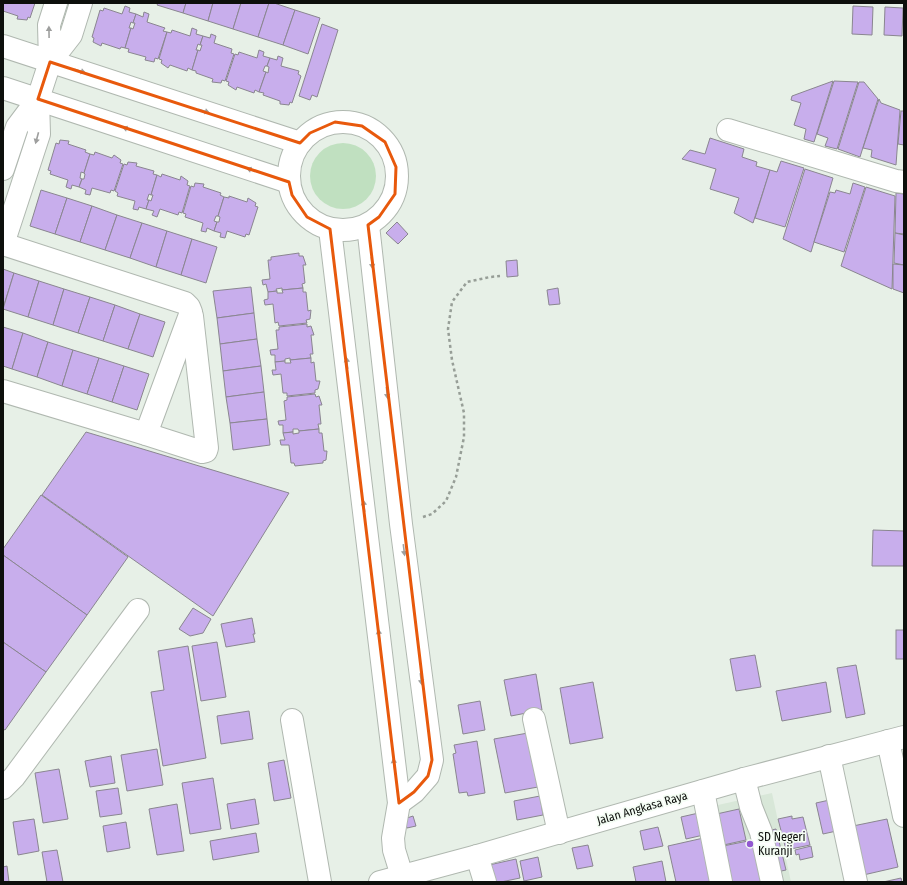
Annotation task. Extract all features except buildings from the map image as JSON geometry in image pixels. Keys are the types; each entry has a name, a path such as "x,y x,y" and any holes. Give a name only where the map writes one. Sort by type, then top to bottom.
{"street":[{"path":"3,391 202,452 206,451 207,448 191,312 185,303 3,244 39,134 38,100 50,62 49,25 56,3"},
{"path":"50,62 71,34 81,3"},
{"path":"3,46 300,143"},
{"path":"3,88 289,182"},
{"path":"3,169 17,126 38,100"},
{"path":"335,122 349,122 375,132 385,142 392,154 396,166 397,180 395,194 388,206 379,217 368,225 350,230 330,229 307,217 298,207 292,195 289,182 291,161 300,143 310,133 322,126 335,122"},
{"path":"728,130 896,181 904,182"},
{"path":"368,225 401,524 432,760 428,776 414,792 399,803"},
{"path":"330,229 399,803 393,838 398,862"},
{"path":"146,434 191,312"},
{"path":"366,528 401,524"},
{"path":"3,788 14,777 138,610"},
{"path":"534,719 559,833"},
{"path":"292,720 320,882"},
{"path":"896,739 904,816"},
{"name":"Jalan Angkasa Raya","path":"380,882 398,862 477,856 744,779 896,739"},
{"path":"830,756 856,882"},
{"path":"744,779 761,832 772,882"},
{"path":"703,791 721,882"},
{"path":"477,856 485,882"}],"path":[{"path":"401,524 432,514 446,501 456,477 464,437 464,413 452,360 448,329 452,302 467,282 500,276"}],"highlighted area":[{"path":"50,62 300,143 310,133 335,122 362,126 385,142 396,167 395,194 379,217 368,225 432,760 428,776 414,792 399,803 330,229 307,217 292,195 289,182 38,99"}],"shaded area":[{"name":"SD Negeri Kuranji","path":"772,793 791,882 724,882 709,807"}],"green space":[{"path":"343,143 356,145 366,153 374,163 376,176 374,189 366,199 356,207 343,209 330,207 320,199 312,189 310,176 312,163 320,153 330,145"}],"place":[{"name":"SD Negeri Kuranji","path":"750,844"}]}
